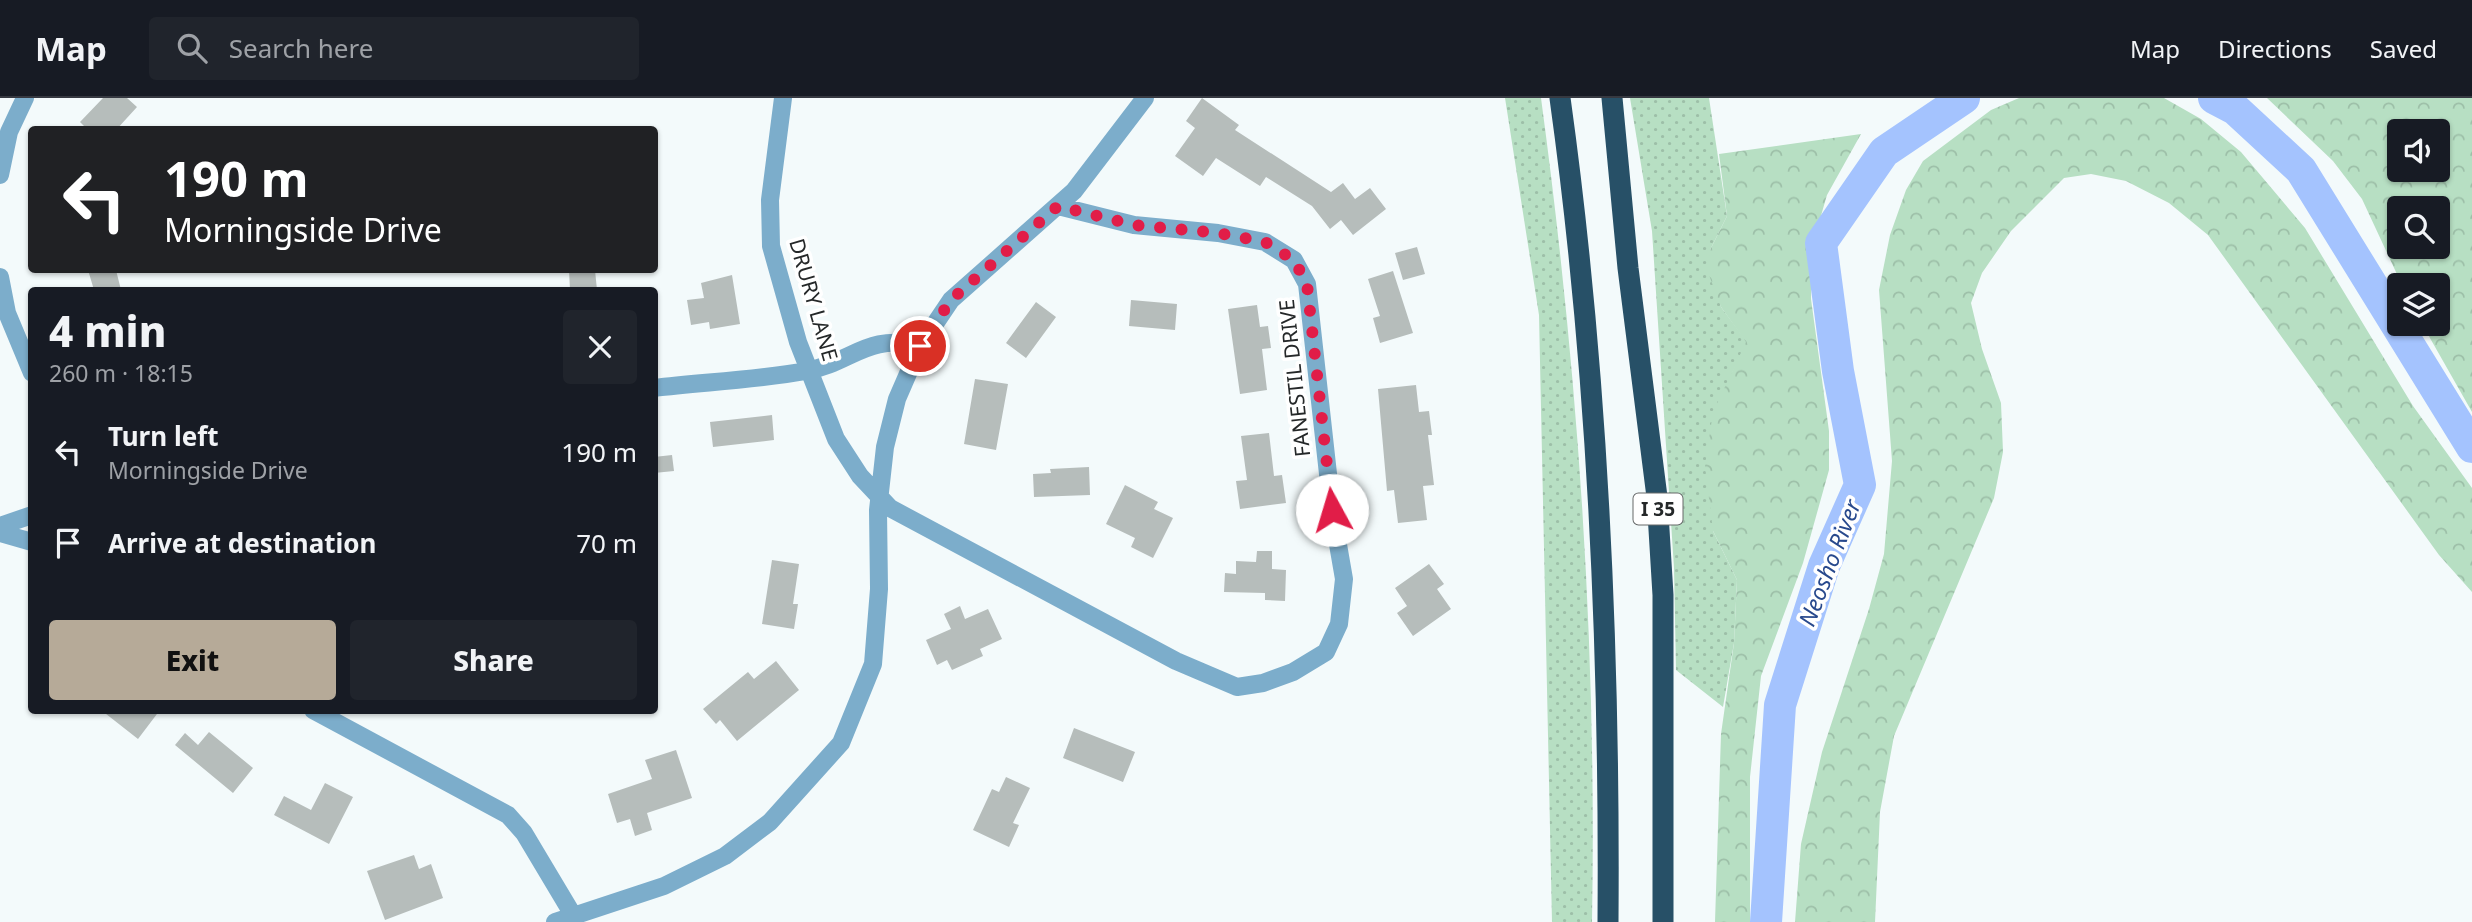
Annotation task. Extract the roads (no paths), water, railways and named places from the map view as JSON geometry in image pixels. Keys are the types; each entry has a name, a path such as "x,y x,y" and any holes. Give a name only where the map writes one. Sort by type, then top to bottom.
{"highway":[{"path":"1560,98 1580,241 1600,517 1609,799 1608,922"},
{"name":"I 35","path":"1612,98 1628,268 1657,497 1663,595 1663,922"}],"street":[{"path":"0,175 9,132 25,98"},
{"name":"DRURY LANE","path":"783,98 770,200 771,246 797,342 836,439 860,476 880,496"},
{"path":"555,922 664,886 725,856 770,822 841,743 873,664 879,589 880,496 885,447 897,399 920,346 951,300 1074,191 1116,140 1145,98"},
{"name":"FANESTIL DRIVE","path":"880,496 890,508 1152,648 1237,687 1263,683 1293,672 1326,652 1339,624 1343,579 1332,510 1307,284 1294,260 1265,242 1218,233 1134,225 1058,206"},
{"path":"0,277 7,313 28,363"},
{"path":"658,388 809,370 870,345 902,342 920,346"},
{"path":"0,526 28,516"},
{"path":"0,533 28,541"},
{"path":"320,714 509,815 524,832 573,915"}],"waterway":[{"name":"Neosho River","path":"1766,922 1780,705 1824,566 1860,485 1838,371 1821,243 1884,152 1964,98"},
{"name":"Neosho River","path":"2214,98 2235,109 2301,170 2472,447"}]}
